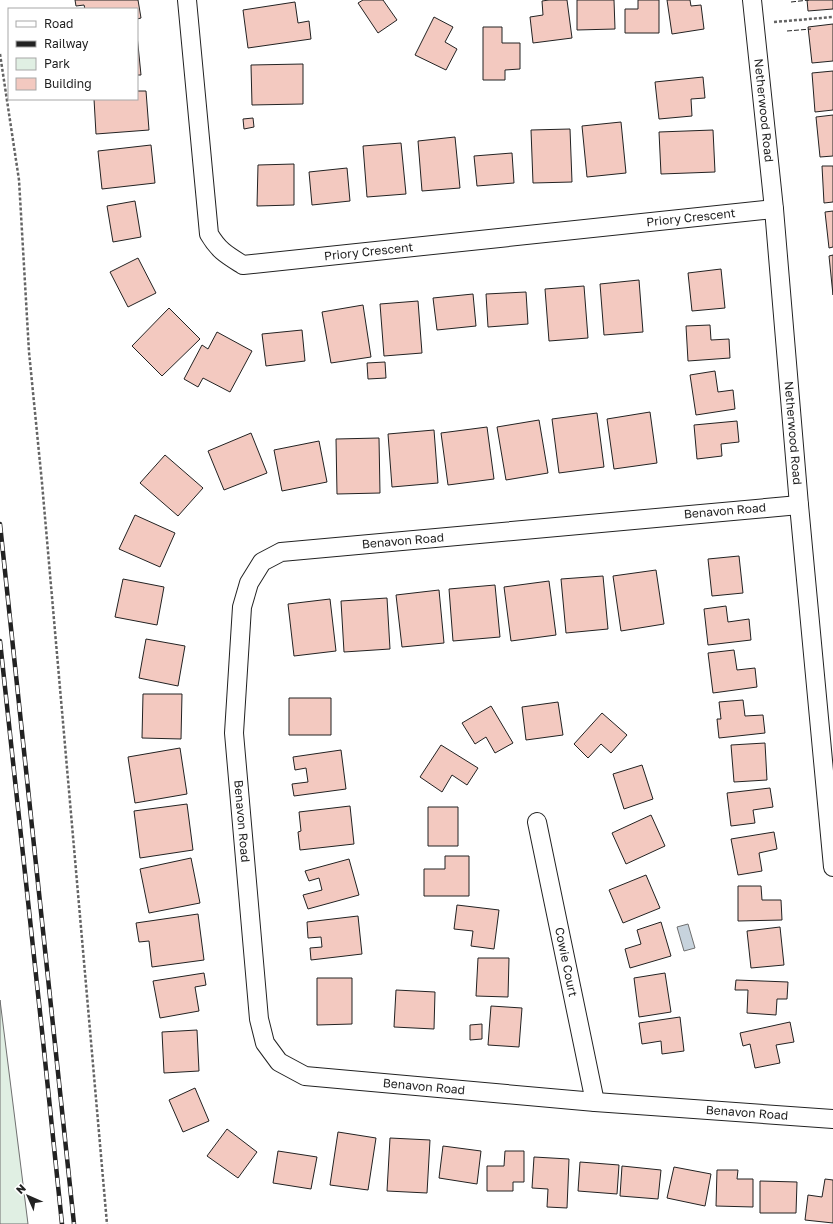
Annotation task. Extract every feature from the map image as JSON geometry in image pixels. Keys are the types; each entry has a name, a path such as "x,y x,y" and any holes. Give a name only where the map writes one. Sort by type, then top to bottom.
{"street":[{"name":"Priory Crescent","path":"187,0 209,234 224,254 243,264 774,209"},
{"name":"Netherwood Road","path":"752,0 774,209 799,505 833,867"},
{"name":"Benavon Road","path":"799,505 281,552 262,562 249,583 242,607 234,733 259,1020 265,1043 279,1062 305,1076 595,1102 833,1119"},
{"name":"Cowie Court","path":"537,822 595,1102"}],"path":[{"path":"754,24 833,17"},
{"path":"0,54 19,180 29,352 42,483 107,1224"}],"green space":[{"path":"0,1000 28,1224 0,1224"}],"shaded area":[{"path":"688,924 695,948 684,951 677,927"}],"building":[{"path":"75,0 138,0 141,18 138,19 138,8 85,8 84,5 76,6"},
{"path":"363,0 383,0 397,20 378,33 358,3"},
{"path":"567,0 572,38 533,43 530,17 543,15 542,1"},
{"path":"577,0 614,0 615,29 577,30"},
{"path":"638,0 659,0 659,33 625,33 625,9 638,9"},
{"path":"667,0 690,0 691,6 701,5 704,29 672,34"},
{"path":"807,0 833,0 833,9 808,11"},
{"path":"295,2 298,23 309,21 311,39 248,48 243,10"},
{"path":"434,17 453,27 445,42 457,49 446,70 415,55"},
{"path":"833,24 833,61 812,63 808,27"},
{"path":"483,27 502,27 502,43 520,43 520,69 505,70 505,80 483,80"},
{"path":"138,45 141,75 138,75"},
{"path":"303,64 303,104 252,105 251,65"},
{"path":"833,71 833,110 815,112 812,73"},
{"path":"703,77 705,98 691,99 692,116 659,119 655,82"},
{"path":"138,91 146,91 149,130 96,134 94,100 138,100"},
{"path":"833,115 833,156 820,157 816,117"},
{"path":"253,118 254,127 244,129 243,119"},
{"path":"621,122 626,173 587,177 582,126"},
{"path":"570,129 572,182 533,183 531,130"},
{"path":"713,130 715,172 661,174 659,132"},
{"path":"455,137 460,188 422,191 418,141"},
{"path":"401,143 406,194 367,197 363,146"},
{"path":"151,145 155,183 102,189 98,151"},
{"path":"512,153 514,183 477,186 474,156"},
{"path":"294,164 294,205 257,206 258,165"},
{"path":"822,166 833,166 833,202 824,203"},
{"path":"347,168 350,201 312,205 309,172"},
{"path":"135,201 141,237 113,242 107,206"},
{"path":"833,211 833,247 829,248 825,212"},
{"path":"833,255 833,295 829,256"},
{"path":"138,258 156,293 128,307 110,272"},
{"path":"721,269 725,308 692,311 688,273"},
{"path":"639,280 643,332 604,335 600,284"},
{"path":"584,286 588,338 549,341 545,289"},
{"path":"526,292 528,324 488,327 486,294"},
{"path":"473,294 476,326 437,330 433,298"},
{"path":"418,301 422,353 384,356 380,304"},
{"path":"363,305 371,357 331,363 322,312"},
{"path":"169,308 200,339 162,376 132,346"},
{"path":"710,325 711,340 729,339 730,358 688,361 686,326"},
{"path":"302,330 305,361 266,366 262,334"},
{"path":"217,332 252,351 230,392 203,378 198,387 184,379 202,345 208,349"},
{"path":"385,362 386,378 368,379 367,363"},
{"path":"715,371 718,392 733,390 735,409 696,415 690,375"},
{"path":"650,412 657,463 614,469 607,419"},
{"path":"597,413 604,467 559,473 552,419"},
{"path":"539,420 548,473 506,480 497,427"},
{"path":"737,421 739,442 721,444 722,456 697,459 694,425"},
{"path":"487,427 494,479 448,485 441,433"},
{"path":"434,430 438,483 392,487 388,434"},
{"path":"251,433 267,473 224,490 208,451"},
{"path":"379,438 380,493 337,494 336,439"},
{"path":"319,441 327,482 282,491 274,450"},
{"path":"165,455 203,488 178,516 140,483"},
{"path":"135,515 175,533 160,567 119,549"},
{"path":"739,556 743,593 712,596 708,559"},
{"path":"656,570 664,624 621,631 613,576"},
{"path":"603,576 608,629 566,633 561,579"},
{"path":"123,579 164,587 157,625 115,617"},
{"path":"549,581 556,635 511,641 504,587"},
{"path":"495,585 500,637 453,641 449,589"},
{"path":"439,590 444,643 402,647 396,595"},
{"path":"387,598 390,649 344,652 341,601"},
{"path":"330,599 336,651 294,656 288,604"},
{"path":"726,606 728,622 749,619 751,640 708,645 704,609"},
{"path":"146,639 185,646 178,686 139,678"},
{"path":"734,650 737,670 755,668 757,687 713,693 708,653"},
{"path":"143,694 182,694 181,739 142,738"},
{"path":"289,698 331,698 331,735 289,735"},
{"path":"743,700 745,716 763,715 765,733 719,738 717,719 721,719 719,702"},
{"path":"558,702 563,735 526,740 522,707"},
{"path":"491,706 513,743 495,753 486,737 475,744 462,723"},
{"path":"602,713 627,735 611,753 601,744 588,758 574,744"},
{"path":"765,743 767,780 734,782 731,745"},
{"path":"441,745 478,768 467,785 452,775 442,792 420,777"},
{"path":"180,748 187,794 135,803 128,757"},
{"path":"341,750 346,789 294,796 292,784 308,782 306,768 295,770 293,757"},
{"path":"642,765 653,799 624,809 613,774"},
{"path":"770,788 773,807 753,810 755,823 731,826 727,793"},
{"path":"187,804 193,850 140,858 134,811"},
{"path":"350,806 354,844 300,850 298,832 301,831 299,812"},
{"path":"428,807 458,807 458,846 428,846"},
{"path":"651,815 665,846 626,864 612,833"},
{"path":"774,832 777,849 759,853 762,871 738,875 731,839"},
{"path":"445,856 469,856 469,896 424,896 424,869 445,869"},
{"path":"191,858 200,903 149,913 140,869"},
{"path":"349,859 359,895 308,909 303,895 322,890 319,878 309,881 305,871"},
{"path":"646,875 660,908 623,923 609,890"},
{"path":"738,886 761,886 762,900 781,900 782,920 738,921"},
{"path":"457,905 499,910 494,949 471,946 473,931 454,929"},
{"path":"198,914 204,960 152,967 149,941 139,942 136,923"},
{"path":"358,916 362,954 311,960 310,948 322,947 321,937 308,938 307,922"},
{"path":"661,922 671,956 630,968 625,949 641,944 637,930"},
{"path":"780,927 784,965 751,968 747,931"},
{"path":"478,958 509,958 508,997 476,996"},
{"path":"204,973 206,985 195,987 199,1011 160,1018 153,981"},
{"path":"665,973 671,1012 639,1017 634,978"},
{"path":"317,978 352,978 352,1024 317,1025"},
{"path":"736,980 788,982 787,999 777,999 776,1015 747,1013 748,990 735,990"},
{"path":"396,990 435,992 434,1029 394,1027"},
{"path":"491,1006 522,1008 519,1047 488,1045"},
{"path":"680,1017 684,1051 662,1054 661,1041 642,1044 639,1023"},
{"path":"790,1022 794,1042 776,1045 780,1063 755,1068 750,1044 743,1046 740,1033"},
{"path":"482,1024 482,1039 470,1040 470,1025"},
{"path":"197,1030 199,1071 164,1073 162,1032"},
{"path":"195,1088 209,1121 183,1132 169,1100"},
{"path":"227,1129 257,1152 238,1178 207,1156"},
{"path":"338,1132 376,1138 368,1190 330,1185"},
{"path":"390,1138 430,1140 427,1193 387,1191"},
{"path":"443,1146 481,1151 477,1184 439,1178"},
{"path":"278,1151 317,1157 311,1189 273,1183"},
{"path":"505,1151 524,1151 524,1182 513,1182 513,1191 487,1191 487,1166 504,1166"},
{"path":"534,1157 569,1159 567,1208 547,1207 548,1189 532,1188"},
{"path":"580,1162 619,1165 617,1194 578,1191"},
{"path":"622,1166 661,1170 658,1199 620,1196"},
{"path":"674,1167 711,1174 705,1206 667,1198"},
{"path":"717,1170 738,1170 737,1179 753,1179 753,1207 716,1206"},
{"path":"825,1179 833,1180 833,1223 805,1220 808,1195 822,1197"},
{"path":"760,1181 797,1182 796,1213 760,1213"}],"railway":[{"path":"0,524 74,1224"},
{"path":"0,641 62,1224"}],"fence":[{"path":"791,2 809,0"},
{"path":"787,31 811,29"}]}
